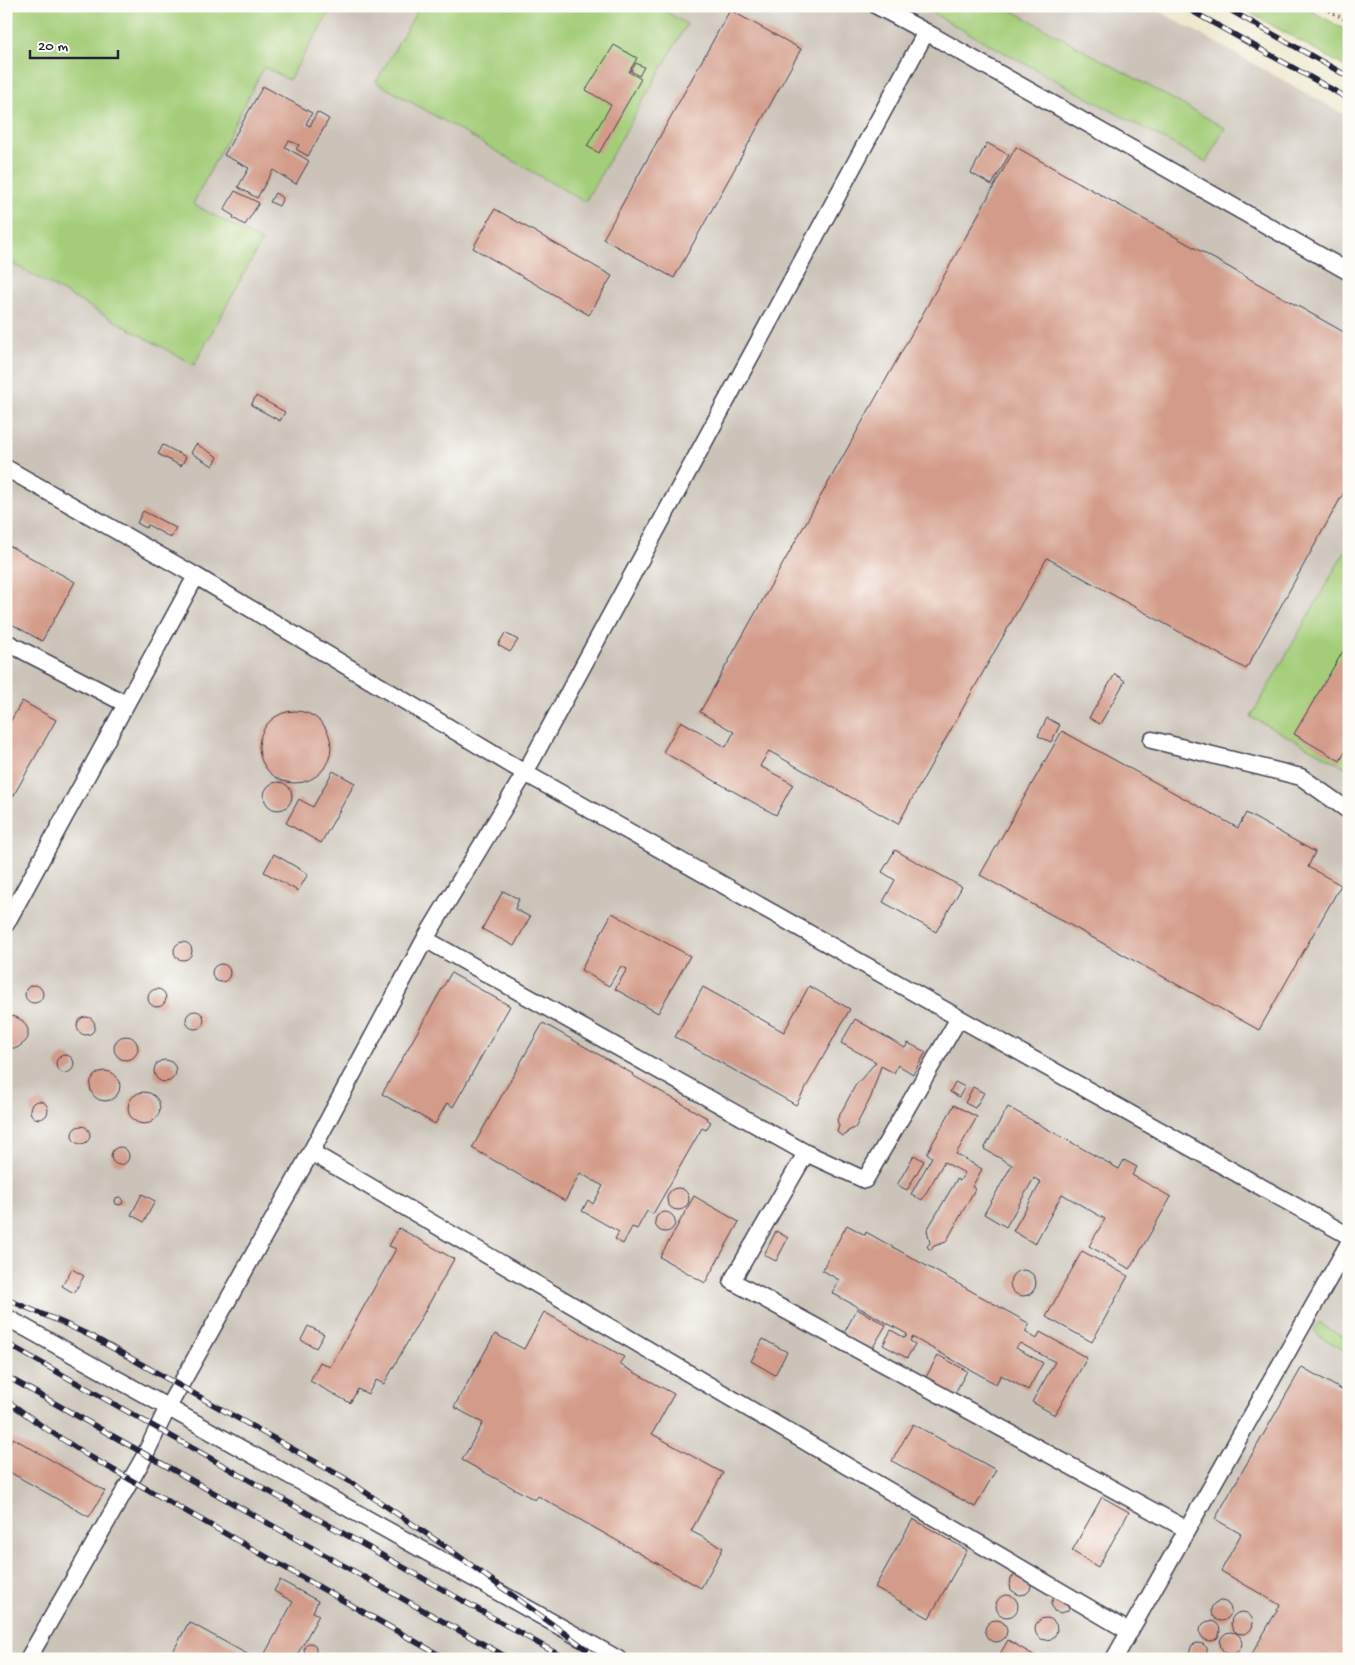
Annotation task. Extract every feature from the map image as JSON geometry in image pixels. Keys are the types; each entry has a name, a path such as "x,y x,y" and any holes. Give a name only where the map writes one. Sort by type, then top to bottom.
{"lane":[{"path":"877,6 1349,272"},
{"path":"28,1659 143,1459 168,1408 311,1152 425,939 525,773 926,32"},
{"path":"6,468 196,576 525,773 1349,1236"},
{"path":"6,924 196,576"},
{"path":"6,642 126,704"},
{"path":"1152,740 1302,777 1349,811"},
{"path":"425,939 806,1153 865,1180 959,1018"},
{"path":"311,1152 1130,1632"},
{"path":"806,1153 732,1281 1186,1529"},
{"path":"1114,1659 1349,1243"},
{"path":"6,1317 618,1659"}],"path":[{"path":"1321,6 1349,22"}],"shaded area":[{"path":"6,6 1150,6 1349,117 1349,1659 6,1659"}],"green space":[{"path":"6,6 333,6 289,80 264,67 193,204 262,241 194,365 6,260"},
{"path":"420,6 656,6 687,24 585,202 376,82"},
{"path":"919,6 1004,6 1225,128 1206,162"},
{"path":"1238,6 1303,6 1349,32 1349,69"},
{"path":"1349,544 1349,769 1251,717"},
{"path":"1319,1323 1342,1336 1349,1324 1349,1353 1319,1336 1314,1330"}],"building":[{"path":"730,10 801,49 674,278 603,239"},
{"path":"614,45 637,58 629,72 641,79 599,153 587,146 611,105 586,90"},
{"path":"636,63 644,67 639,76 631,71"},
{"path":"263,86 312,113 306,124 310,126 317,112 329,119 308,156 296,149 299,145 295,143 289,141 285,147 309,161 296,184 273,170 257,198 238,187 249,168 224,155"},
{"path":"987,143 1009,155 992,185 971,173"},
{"path":"1016,147 1349,335 1349,483 1246,669 1047,558 898,824 769,751 760,766 793,784 776,815 663,752 681,721 726,747 734,732 700,712"},
{"path":"235,191 259,203 245,225 224,210"},
{"path":"275,193 283,198 279,206 270,202"},
{"path":"495,209 612,276 589,315 473,248"},
{"path":"256,396 285,412 280,421 251,405"},
{"path":"196,444 218,457 213,466 191,453"},
{"path":"163,445 186,457 181,466 158,454"},
{"path":"143,511 176,528 171,538 148,525 146,528 137,523"},
{"path":"6,544 75,582 42,641 6,621"},
{"path":"505,633 518,640 510,652 498,645"},
{"path":"1349,641 1349,745 1340,761 1294,734"},
{"path":"1115,674 1125,681 1100,724 1089,718"},
{"path":"22,701 56,720 6,809 6,729"},
{"path":"295,711 315,717 325,727 331,747 325,767 315,777 295,783 275,777 265,767 259,747 265,727 275,717"},
{"path":"1047,718 1060,725 1051,742 1038,736"},
{"path":"1062,731 1238,828 1246,813 1315,852 1308,867 1341,885 1259,1030 980,875"},
{"path":"333,771 355,783 321,843 286,823 299,799 313,807"},
{"path":"278,782 288,786 292,796 288,806 278,810 268,806 264,796 268,786"},
{"path":"895,850 962,887 936,932 883,902 895,880 882,872"},
{"path":"274,854 308,874 298,891 264,872"},
{"path":"503,891 519,899 515,909 530,917 514,946 482,929"},
{"path":"612,913 690,956 658,1013 615,989 627,969 621,966 609,986 581,970"},
{"path":"183,942 189,945 192,951 189,957 183,960 177,957 174,951 177,945"},
{"path":"221,964 227,967 230,973 227,979 221,982 215,979 212,973 215,967"},
{"path":"451,973 510,1006 453,1107 447,1103 435,1124 382,1094"},
{"path":"30,985 38,985 43,990 41,1001 30,1003 25,998 25,990"},
{"path":"809,986 850,1009 796,1105 675,1037 703,987 784,1032"},
{"path":"157,989 163,992 166,998 163,1004 157,1007 151,1004 148,998 151,992"},
{"path":"195,1011 201,1014 204,1020 201,1026 195,1029 189,1026 186,1020 189,1014"},
{"path":"11,1016 23,1021 28,1029 28,1038 17,1048 6,1048 6,1018"},
{"path":"86,1017 94,1022 95,1026 90,1034 86,1035 78,1030 77,1026 82,1018"},
{"path":"855,1019 905,1048 908,1043 926,1052 913,1074 898,1065 894,1073 881,1066 871,1097 855,1128 842,1136 837,1132 839,1126 837,1120 855,1086 876,1062 841,1043"},
{"path":"543,1023 633,1074 711,1122 706,1130 702,1128 653,1214 647,1211 637,1229 632,1227 623,1244 615,1239 619,1232 582,1211 588,1200 593,1204 603,1186 580,1173 565,1201 472,1148"},
{"path":"126,1036 135,1039 138,1048 135,1057 126,1060 117,1057 114,1048 117,1039"},
{"path":"61,1055 69,1055 74,1060 72,1071 61,1073 56,1068 56,1060"},
{"path":"165,1060 173,1063 176,1071 173,1079 165,1082 157,1079 154,1071 157,1063"},
{"path":"105,1071 116,1075 120,1086 116,1097 105,1101 94,1097 90,1086 94,1075"},
{"path":"955,1082 965,1087 959,1097 950,1092"},
{"path":"973,1087 984,1093 975,1108 965,1103"},
{"path":"144,1092 150,1093 155,1097 159,1102 159,1114 155,1119 150,1123 144,1124 138,1123 133,1119 129,1114 128,1108 129,1102 133,1097 138,1093"},
{"path":"39,1101 45,1104 48,1110 45,1116 39,1119 33,1116 30,1110 33,1104"},
{"path":"954,1105 977,1117 956,1154 982,1169 972,1187 975,1189 946,1242 934,1246 931,1250 927,1246 930,1243 927,1230 957,1179 960,1181 965,1173 944,1162 922,1200 911,1194 932,1157 927,1153"},
{"path":"1008,1107 1119,1169 1124,1160 1137,1167 1132,1175 1171,1197 1130,1269 1089,1246 1105,1219 1062,1194 1035,1244 1013,1231 1041,1182 1034,1178 1006,1227 984,1214 1012,1165 984,1149"},
{"path":"81,1126 87,1129 90,1135 87,1141 81,1144 75,1141 72,1135 75,1129"},
{"path":"120,1147 126,1150 129,1156 126,1162 120,1165 114,1162 111,1156 114,1150"},
{"path":"914,1155 924,1161 907,1190 897,1185"},
{"path":"678,1188 686,1191 689,1199 686,1207 678,1210 670,1207 667,1199 670,1191"},
{"path":"142,1194 155,1201 144,1222 131,1215"},
{"path":"694,1196 739,1222 705,1283 660,1257"},
{"path":"119,1197 123,1201 119,1205 115,1201"},
{"path":"665,1212 672,1215 675,1222 672,1229 665,1232 658,1229 655,1222 658,1215"},
{"path":"847,1225 865,1235 866,1232 1030,1324 1025,1332 1037,1339 1040,1332 1087,1358 1055,1415 1032,1402 1055,1362 1020,1343 1016,1348 1043,1363 1028,1390 1001,1375 996,1384 912,1337 910,1341 915,1344 907,1358 883,1345 891,1330 905,1338 907,1334 832,1293 839,1280 822,1270"},
{"path":"399,1228 454,1259 384,1384 376,1380 368,1394 358,1389 350,1403 310,1381 320,1362 330,1367 396,1249 389,1246"},
{"path":"776,1231 788,1238 776,1261 764,1255"},
{"path":"1082,1251 1128,1276 1092,1342 1046,1317"},
{"path":"72,1269 84,1276 74,1293 62,1286"},
{"path":"1023,1270 1032,1274 1036,1283 1032,1292 1023,1296 1014,1292 1010,1283 1014,1274"},
{"path":"857,1309 886,1325 872,1349 844,1333"},
{"path":"544,1312 624,1357 619,1364 674,1394 652,1434 723,1473 691,1531 723,1548 701,1588 538,1496 535,1500 462,1460 483,1423 454,1407 495,1334 524,1349"},
{"path":"308,1326 324,1334 316,1348 301,1340"},
{"path":"763,1339 787,1352 775,1375 751,1361"},
{"path":"938,1355 967,1371 954,1395 925,1379"},
{"path":"1302,1367 1349,1394 1349,1659 1249,1659 1280,1605 1221,1571 1241,1534 1215,1519"},
{"path":"913,1424 996,1470 975,1507 892,1461"},
{"path":"13,1438 105,1491 89,1517 6,1470 6,1445 8,1446"},
{"path":"1102,1497 1129,1512 1098,1567 1072,1551"},
{"path":"913,1519 967,1550 929,1618 875,1587"},
{"path":"1018,1573 1032,1581 1030,1590 1026,1594 1019,1595 1011,1590 1011,1578"},
{"path":"280,1580 318,1601 313,1612 319,1615 295,1659 262,1659 293,1602 274,1591"},
{"path":"1007,1595 1015,1598 1018,1606 1015,1614 1007,1617 999,1614 996,1606 999,1598"},
{"path":"1054,1596 1070,1605 1068,1610 1062,1613 1054,1611 1051,1604"},
{"path":"1221,1601 1228,1604 1231,1611 1228,1618 1221,1621 1214,1618 1211,1611 1214,1604"},
{"path":"1242,1612 1250,1615 1253,1623 1250,1631 1242,1634 1234,1631 1231,1623 1234,1615"},
{"path":"1046,1618 1054,1621 1057,1629 1054,1637 1046,1640 1038,1637 1035,1629 1038,1621"},
{"path":"996,1620 1004,1623 1007,1631 1004,1639 996,1642 988,1639 985,1631 988,1623"},
{"path":"1206,1621 1214,1621 1220,1627 1220,1635 1214,1641 1206,1641 1200,1635 1200,1627"},
{"path":"189,1622 256,1659 169,1659"},
{"path":"1231,1632 1239,1635 1242,1643 1239,1651 1231,1654 1223,1651 1220,1643 1223,1635"},
{"path":"1008,1640 1040,1659 997,1659"},
{"path":"310,1643 316,1649 310,1655 304,1649"},
{"path":"1197,1643 1203,1644 1207,1648 1205,1659 1192,1659 1190,1657 1192,1645"},
{"path":"1220,1654 1226,1659 1210,1659 1214,1655"}],"railway":[{"path":"1183,6 1349,99"},
{"path":"1223,6 1349,77"},
{"path":"6,1299 93,1337 346,1479 449,1549 600,1659"},
{"path":"6,1343 566,1659"},
{"path":"6,1376 510,1659"},
{"path":"6,1400 87,1455 446,1659"}]}
